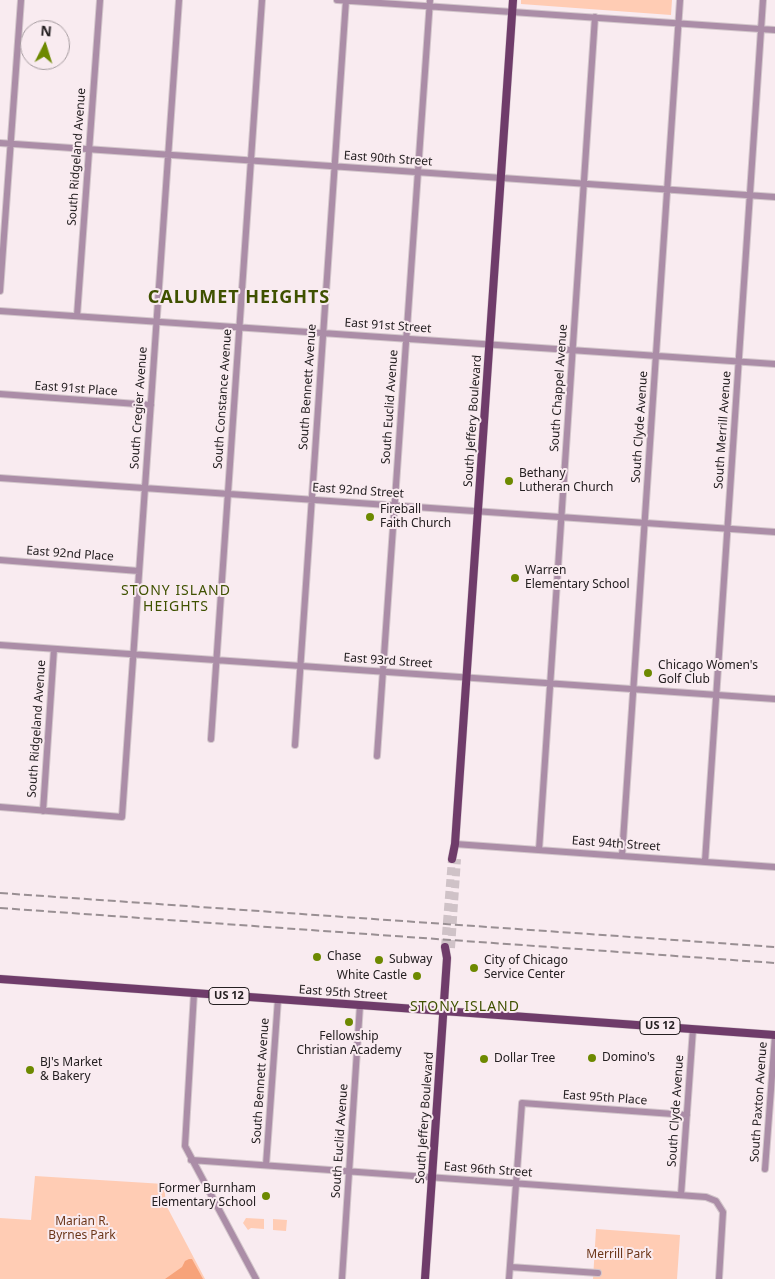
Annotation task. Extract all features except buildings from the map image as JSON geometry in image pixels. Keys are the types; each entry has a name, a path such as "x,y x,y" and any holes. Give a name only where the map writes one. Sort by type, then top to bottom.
{"main road":[{"name":"South Jeffery Boulevard","path":"454,859 513,0"},
{"name":"South Jeffery Boulevard","path":"425,1279 448,948"},
{"name":"East 95th Street","path":"0,979 775,1035"}],"street":[{"path":"0,291 20,0"},
{"name":"South Ridgeland Avenue","path":"77,316 100,0"},
{"name":"South Cregier Avenue","path":"43,811 122,817 179,0"},
{"name":"South Constance Avenue","path":"211,739 262,0"},
{"path":"338,0 430,3 512,11 775,30"},
{"name":"South Bennett Avenue","path":"295,745 346,0"},
{"name":"South Clyde Avenue","path":"622,856 680,0"},
{"name":"South Merrill Avenue","path":"705,862 763,0"},
{"name":"South Euclid Avenue","path":"377,756 430,3"},
{"name":"South Chappel Avenue","path":"538,850 595,17"},
{"name":"East 90th Street","path":"0,144 775,197"},
{"name":"East 91st Street","path":"0,311 775,364"},
{"name":"East 91st Place","path":"0,394 151,405"},
{"name":"East 92nd Street","path":"0,478 775,532"},
{"name":"East 92nd Place","path":"0,560 139,571"},
{"name":"East 93rd Street","path":"0,645 775,699"},
{"name":"South Ridgeland Avenue","path":"43,811 54,649"},
{"path":"0,807 43,811"},
{"name":"East 94th Street","path":"455,844 775,867"},
{"path":"194,993 185,1146 256,1279"},
{"name":"South Bennett Avenue","path":"266,1165 278,999"},
{"name":"South Euclid Avenue","path":"342,1279 360,1005"},
{"name":"South Clyde Avenue","path":"681,1195 694,1029"},
{"name":"South Paxton Avenue","path":"765,1169 775,1035"},
{"name":"East 95th Place","path":"516,1183 522,1103 687,1115"},
{"name":"East 96th Street","path":"191,1160 712,1198 721,1206 724,1217 719,1279"},
{"path":"509,1279 516,1183"},
{"path":"510,1267 598,1274"}],"green space":[{"path":"521,0 672,0 671,15 521,4"},
{"name":"Marian R. Byrnes Park","path":"35,1176 164,1184 166,1205 205,1279 0,1279 0,1218 31,1220"},
{"path":"246,1218 264,1219 264,1229 251,1228 248,1230 243,1223"},
{"path":"273,1219 287,1220 286,1231 273,1230"},
{"name":"Merrill Park","path":"596,1229 680,1235 677,1279 593,1279"}],"shaded area":[{"path":"192,1259 203,1279 165,1279 182,1267 185,1261"}],"tunnel":[{"path":"445,947 452,859"},
{"path":"451,948 457,859"}],"railway":[{"path":"0,893 775,947"},
{"path":"0,908 775,963"}],"place":[{"name":"Bethany Lutheran Church","path":"509,481"},
{"name":"Fireball Faith Church","path":"370,517"},
{"name":"Warren Elementary School","path":"515,578"},
{"name":"Chicago Women's Golf Club","path":"648,673"},
{"name":"Chase","path":"317,957"},
{"name":"Subway","path":"379,960"},
{"name":"City of Chicago Service Center","path":"474,968"},
{"name":"White Castle","path":"417,976"},
{"name":"Fellowship Christian Academy","path":"349,1022"},
{"name":"Domino's","path":"592,1058"},
{"name":"Dollar Tree","path":"484,1059"},
{"name":"BJ's Market & Bakery","path":"30,1070"},
{"name":"Former Burnham Elementary School","path":"266,1196"}],"district":[{"name":"CALUMET HEIGHTS","path":"239,298"},
{"name":"STONY ISLAND HEIGHTS","path":"176,600"},
{"name":"STONY ISLAND","path":"465,1007"}]}
